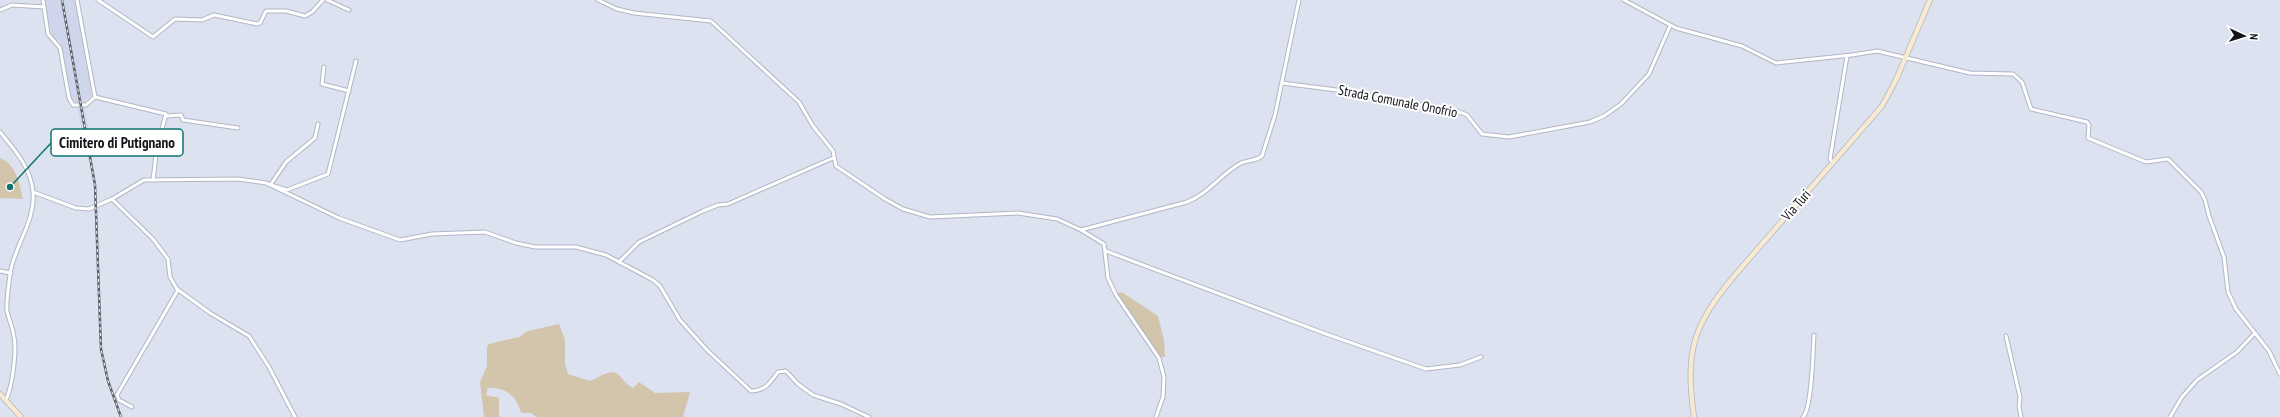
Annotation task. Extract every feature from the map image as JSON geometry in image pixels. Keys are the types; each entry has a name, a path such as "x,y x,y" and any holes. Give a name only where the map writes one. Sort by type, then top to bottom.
{"main road":[{"name":"Via Turi","path":"1694,417 1690,388 1690,361 1696,335 1704,316 1721,291 1882,106 1906,57 1930,0"},
{"path":"0,394 21,417"}],"street":[{"path":"43,0 48,34 60,48 69,98 73,105 86,105 95,97"},
{"path":"77,0 95,97"},
{"path":"98,0 153,37 175,19 202,20 216,15 257,24 260,23 266,11 286,11 305,16 312,12 323,0"},
{"path":"327,0 349,10"},
{"path":"598,0 618,9 634,13 711,21 800,102 813,126 833,151 836,166 885,199 919,214 930,217 1018,213 1056,219 1081,230 1104,244 1108,278 1116,296 1160,358 1164,377 1163,397 1156,417"},
{"path":"1081,230 1188,202 1202,195 1241,163 1258,159 1264,150 1271,130 1299,0"},
{"path":"1624,0 1670,26 1742,46 1776,63 1847,56 1873,51 1906,57 1943,68 1970,73 2013,74 2022,82 2031,109 2087,122 2089,125 2088,138 2146,162 2165,157 2171,161 2185,178 2201,192 2225,262 2228,292 2236,309 2268,351 2280,374"},
{"path":"0,10 12,5 44,7"},
{"name":"Strada Comunale Onofrio","path":"1282,83 1365,93 1386,99 1457,111 1467,115 1482,134 1509,137 1590,122 1610,113 1649,74 1670,26"},
{"path":"1833,163 1830,159 1847,56"},
{"path":"33,192 54,201 82,209 89,209 112,199 144,180 172,178 238,178 271,184 287,190 328,174 356,62"},
{"path":"324,67 322,84 349,91"},
{"path":"95,97 167,115 180,115 183,120 193,123 238,128"},
{"path":"153,180 157,147 167,115"},
{"path":"271,184 286,162 315,138 318,124"},
{"path":"0,132 25,164 33,192 33,206 11,273 7,310 15,338 15,348 10,392 6,400"},
{"path":"619,262 639,242 703,211 728,204 834,158"},
{"path":"266,184 339,218 400,240 432,234 485,232 516,243 535,247 576,247 606,255 653,280 660,286 680,320 707,350 751,391 760,391 764,389 778,372 786,371 798,384 813,395 841,404 869,417"},
{"path":"112,199 153,239 168,259 170,277 178,290 210,313 249,336 269,367 295,417"},
{"path":"1106,251 1196,286 1426,369 1460,365 1481,357"},
{"path":"0,271 11,273"},
{"path":"132,407 119,400 117,395 178,290"},
{"path":"2170,417 2182,397 2197,380 2237,352 2255,333"},
{"path":"1803,417 1806,414 1809,393 1814,335"},
{"path":"2006,336 2021,400 2018,406 2021,417"}],"shaded area":[{"path":"44,0 75,0 92,95 85,101 84,105 89,131 87,137 82,132 77,103 71,98 60,41 56,40 52,35"},
{"path":"0,158 6,161 14,170 23,199 0,198"},
{"path":"1115,292 1123,293 1158,316 1164,340 1165,357 1159,357 1154,347"},
{"path":"559,324 565,340 565,363 568,374 590,381 613,372 619,375 633,388 639,382 655,393 690,392 683,417 537,417 531,413 521,413 517,402 505,391 488,388 486,395 499,398 499,417 484,417 480,382 487,366 487,347 489,344 519,337 528,331"}],"railway":[{"path":"62,0 95,185 101,349 108,381 121,417"}],"place":[{"name":"Cimitero di Putignano","path":"10,187"}]}
